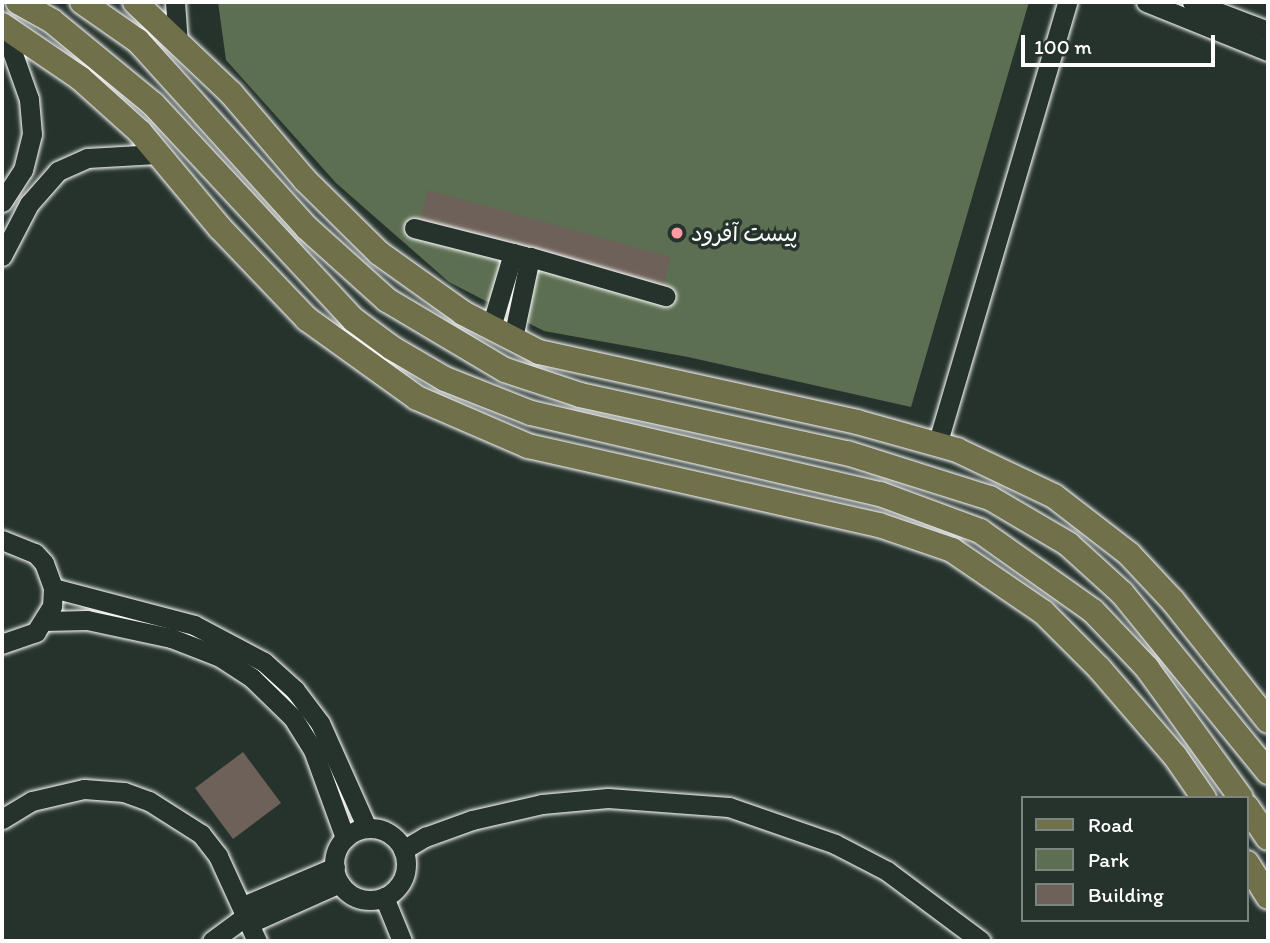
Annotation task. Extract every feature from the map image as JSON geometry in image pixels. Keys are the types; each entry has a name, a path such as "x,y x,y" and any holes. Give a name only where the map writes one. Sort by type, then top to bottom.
{"main road":[{"path":"18,2 52,21 153,104 337,302 392,348 445,379 531,413 880,494 980,531 1093,611 1147,667 1240,796"},
{"path":"82,2 138,41 307,228 387,300 505,370 580,395 847,453 990,498 1068,544 1122,593 1268,772"},
{"path":"135,2 178,43 379,253 502,333 540,352 857,422 937,445 1054,496 1129,554 1173,601 1268,721"},
{"path":"3,26 80,78 157,153 220,228 307,319 417,398 528,446 879,525 952,550 1052,621 1175,756 1203,796"},
{"path":"1249,810 1268,838"},
{"path":"1249,866 1268,897"}],"street":[{"path":"175,2 178,43"},
{"path":"937,445 1067,2"},
{"path":"1146,2 1268,51"},
{"path":"1192,2 1268,31"},
{"path":"2,202 23,170 32,121 3,26"},
{"path":"2,256 29,204 58,171 87,158 157,153"},
{"path":"414,228 665,296"},
{"path":"502,333 521,255"},
{"path":"5,535 44,563 53,588 45,621 24,639 5,645"},
{"path":"53,588 194,625 264,662 295,690 320,723 367,828"},
{"path":"45,621 87,620 171,638 220,657 252,678 280,703 309,741 345,838"},
{"path":"2,819 32,801 84,789 124,792 149,801 201,834 246,914 257,941"},
{"path":"403,850 425,837 472,820 542,804 608,798 729,807 835,844 887,871 981,941"},
{"path":"367,828 388,833 403,850 401,883 384,897 359,898 337,875 338,848 345,838 367,828"},
{"path":"212,941 246,914 337,875"},
{"path":"384,897 402,941"}],"green space":[{"name":"پیست آفرود","path":"218,2 1029,2 911,407 688,357 544,331 449,282 336,183 226,60"}],"building":[{"path":"428,190 671,257 663,287 420,219"},
{"path":"243,752 281,803 233,839 195,788"}],"place":[{"name":"پیست آفرود","path":"677,233"}]}
